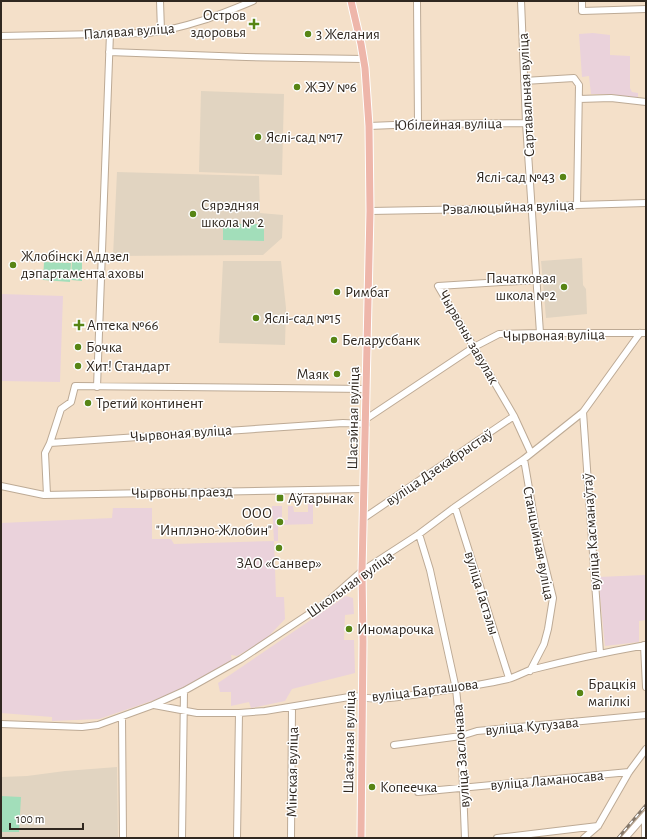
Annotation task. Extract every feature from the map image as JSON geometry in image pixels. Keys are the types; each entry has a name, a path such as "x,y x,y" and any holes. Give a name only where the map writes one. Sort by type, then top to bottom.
{"main road":[{"name":"Шасэйная вуліца","path":"351,1 364,59 369,126 370,211 362,572 361,838"}],"street":[{"path":"160,1 161,31"},
{"name":"Палявая вуліца","path":"1,36 110,34 161,31 198,23 253,1"},
{"path":"418,1 418,124"},
{"name":"Сартавальная вуліца","path":"521,1 526,124 540,333"},
{"path":"582,1 582,12 646,9"},
{"path":"97,386 110,34"},
{"path":"109,52 246,57 364,59"},
{"path":"524,81 574,78 579,85 577,205"},
{"path":"579,99 611,98 646,102"},
{"name":"Юбілейная вуліца","path":"369,126 418,124 526,124"},
{"name":"Рэвалюцыйная вуліца","path":"370,211 532,208 646,203"},
{"name":"Чырвоны завулак","path":"531,453 514,416 438,286 536,280"},
{"name":"Чырвоная вуліца","path":"50,443 366,422 474,347 499,334 643,333"},
{"name":"Школьная вуліца","path":"1,724 82,727 98,725 154,705 184,691 241,659 326,602 362,572 419,534 524,459 583,412 643,333"},
{"path":"47,495 45,453 50,443 61,409 71,402 74,386 366,389"},
{"name":"вуліца Касманаўтаў","path":"583,412 600,653"},
{"name":"вуліца Дзекабрыстаў","path":"364,518 514,416"},
{"name":"Станцыйная вуліца","path":"524,459 536,529 553,598 544,644 530,671"},
{"name":"Чырвоны праезд","path":"1,486 47,495 364,489"},
{"name":"вуліца Гастэлы","path":"455,507 509,678"},
{"name":"вуліца Заслонава","path":"419,534 430,570 456,688 461,736 465,838"},
{"path":"645,645 646,687"},
{"name":"вуліца Барташова","path":"154,705 197,713 239,713 292,707 345,697 355,696 362,698 385,698 456,688 509,678 600,653 645,645"},
{"path":"182,838 184,691"},
{"name":"Мінская вуліца","path":"291,838 292,707"},
{"path":"237,838 239,713"},
{"name":"вуліца Кутузава","path":"394,745 461,736 477,731 646,715"},
{"path":"122,717 123,838"},
{"path":"584,838 598,826 629,772 646,749"},
{"name":"вуліца Ламаносава","path":"418,792 629,772"},
{"path":"629,837 645,815"},
{"path":"644,838 645,815"},
{"path":"497,838 598,826"}],"shaded area":[{"path":"593,33 610,35 610,55 630,56 630,88 632,92 638,93 638,101 626,99 613,94 591,94 589,76 582,77 579,34"},
{"path":"201,91 284,94 282,175 199,172"},
{"name":"Сярэдняя школа № 2","path":"117,172 259,176 260,213 283,215 282,238 263,255 113,256"},
{"name":"Пачатковая школа №2","path":"582,258 583,285 586,289 587,314 546,318 541,261"},
{"path":"223,261 281,261 286,308 285,345 219,343"},
{"path":"1,294 63,296 60,382 1,381"},
{"path":"308,504 313,504 313,524 278,525 278,541 274,541 272,506 282,506 282,520 288,520 288,506 293,506 294,512 308,512"},
{"path":"113,508 152,508 152,539 171,539 174,544 274,541 276,597 284,597 285,619 265,640 237,656 231,655 232,661 163,697 99,719 52,721 52,717 1,713 1,523 112,518"},
{"path":"645,575 646,620 639,621 639,642 605,646 598,577"},
{"path":"346,596 353,598 354,614 345,615 344,640 354,640 355,673 292,689 285,701 251,708 249,702 231,706 231,692 220,692 218,683"},
{"path":"117,767 118,838 1,838 1,777 27,776"}],"green space":[{"path":"223,224 264,224 264,241 223,240"},
{"path":"72,259 82,259 82,281 71,280"},
{"path":"44,262 71,263 70,282 43,280"},
{"path":"1,796 21,797 19,832 1,832"}],"railway":[{"path":"618,838 646,805"}],"place":[{"name":"Остров здоровья","path":"254,24"},
{"name":"3 Желания","path":"308,34"},
{"name":"ЖЭУ №6","path":"297,87"},
{"name":"Яслі-сад №17","path":"258,137"},
{"name":"Яслі-сад №43","path":"563,177"},
{"name":"Сярэдняя школа № 2","path":"193,214"},
{"name":"Жлобінскі Аддзел дэпартамента аховы","path":"13,265"},
{"name":"Пачатковая школа №2","path":"564,287"},
{"name":"Римбат","path":"337,292"},
{"name":"Яслі-сад №15","path":"256,318"},
{"name":"Аптека №66","path":"79,325"},
{"name":"Беларусбанк","path":"334,340"},
{"name":"Бочка","path":"78,347"},
{"name":"Хит! Стандарт","path":"78,366"},
{"name":"Маяк","path":"337,374"},
{"name":"Третий континент","path":"88,403"},
{"name":"Аўтарынак","path":"280,498"},
{"name":"ООО \"Инплэно-Жлобин\"","path":"280,522"},
{"name":"ЗАО «Санвер»","path":"279,548"},
{"name":"Иномарочка","path":"349,629"},
{"name":"Брацкія магілкі","path":"580,693"},
{"name":"Копеечка","path":"372,787"}]}
